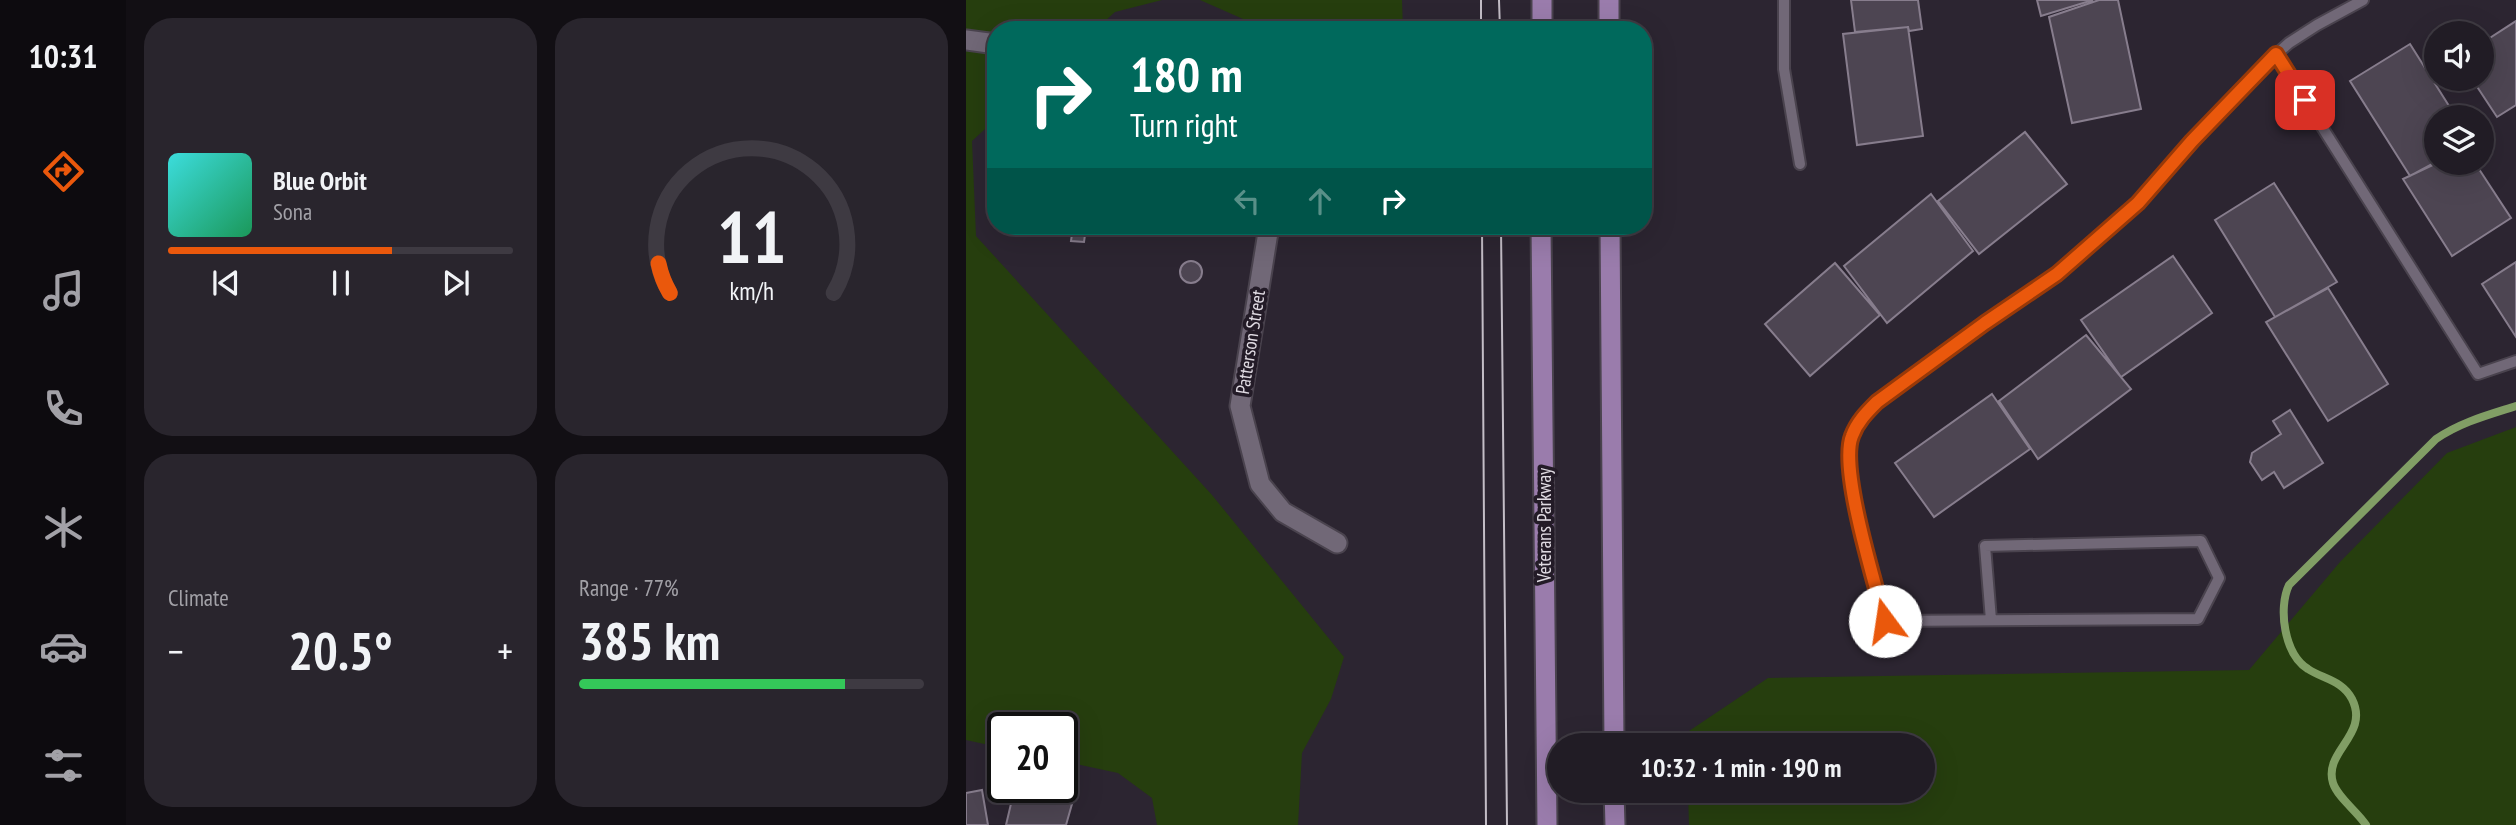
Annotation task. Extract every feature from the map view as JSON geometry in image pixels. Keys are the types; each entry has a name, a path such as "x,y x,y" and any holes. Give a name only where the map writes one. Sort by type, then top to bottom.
{"main road":[{"path":"1542,0 1542,21"},
{"path":"1609,0 1609,21"},
{"name":"Veterans Parkway","path":"1541,235 1547,825"},
{"path":"1610,235 1614,733"},
{"path":"1614,803 1615,825"}],"street":[{"path":"966,40 987,43"},
{"name":"Patterson Street","path":"1268,235 1240,406 1260,484 1283,512 1337,543"}],"lane":[{"path":"1784,0 1784,69 1800,164"},
{"path":"1991,620 1984,546 2201,541 2219,578 2198,618 1991,620 1885,621 1851,484 1848,457 1851,438 1863,415 1985,323 2057,274 2138,203 2192,141 2276,54 2316,24 2363,0"},
{"path":"2276,54 2479,374 2516,361"}],"green space":[{"path":"966,0 1162,0 1115,12 1105,21 987,21 987,127 972,141 976,236 1212,495 1344,657 1331,699 1302,753 1298,825 1157,825 1152,798 1118,773 1078,764 1078,712 987,712 987,745 966,740"},
{"path":"1200,0 1402,0 1403,21 1248,21"},
{"path":"2516,427 2516,825 1689,825 1688,803 1935,803 1935,733 1686,733 1768,678 2249,670 2340,562 2447,453"}],"building":[{"path":"1851,0 1918,0 1922,29 1909,31 1908,27 1855,32"},
{"path":"2037,0 2093,0 2041,16"},
{"path":"2099,0 2118,0 2141,109 2072,123 2049,17"},
{"path":"2516,21 2516,105 2497,117 2494,105 2489,105 2480,91 2494,91 2494,35"},
{"path":"1908,27 1923,136 1857,145 1843,34"},
{"path":"2410,44 2424,66 2424,91 2440,91 2448,105 2424,105 2424,168 2410,176 2350,81"},
{"path":"2025,132 2067,184 1979,254 1938,201"},
{"path":"2424,169 2424,175 2483,175 2511,218 2452,256 2403,179"},
{"path":"2274,183 2337,282 2275,317 2215,220"},
{"path":"1931,194 1973,251 1887,323 1844,266"},
{"path":"1072,235 1085,235 1084,242 1071,241"},
{"path":"2173,256 2212,313 2121,377 2081,320"},
{"path":"1191,261 1201,268 1202,272 1195,282 1191,283 1181,276 1180,272 1187,262"},
{"path":"2516,262 2516,337 2482,284"},
{"path":"1835,263 1880,315 1810,376 1765,324"},
{"path":"2328,288 2388,384 2328,421 2266,322"},
{"path":"2086,335 2131,389 2038,459 1999,401"},
{"path":"1992,394 2030,449 1934,517 1895,463"},
{"path":"2290,410 2323,463 2284,488 2274,472 2262,480 2250,462 2252,453 2281,434 2273,421"},
{"path":"982,790 988,825 966,825 966,793"},
{"path":"1011,803 1072,804 1066,825 1006,825"}],"waterway":[{"path":"2366,825 2335,789 2333,783 2334,761 2355,723 2356,712 2352,699 2338,684 2308,669 2293,653 2284,618 2289,585 2436,439 2465,423 2516,406"}],"tram line":[{"path":"1481,0 1481,21"},
{"path":"1499,0 1500,21"},
{"path":"1482,235 1486,825"},
{"path":"1501,235 1507,825"}],"route":[{"path":"1885,621 1851,484 1848,457 1851,438 1863,415 1985,323 2057,274 2138,203 2192,141 2276,54 2305,100"}]}
